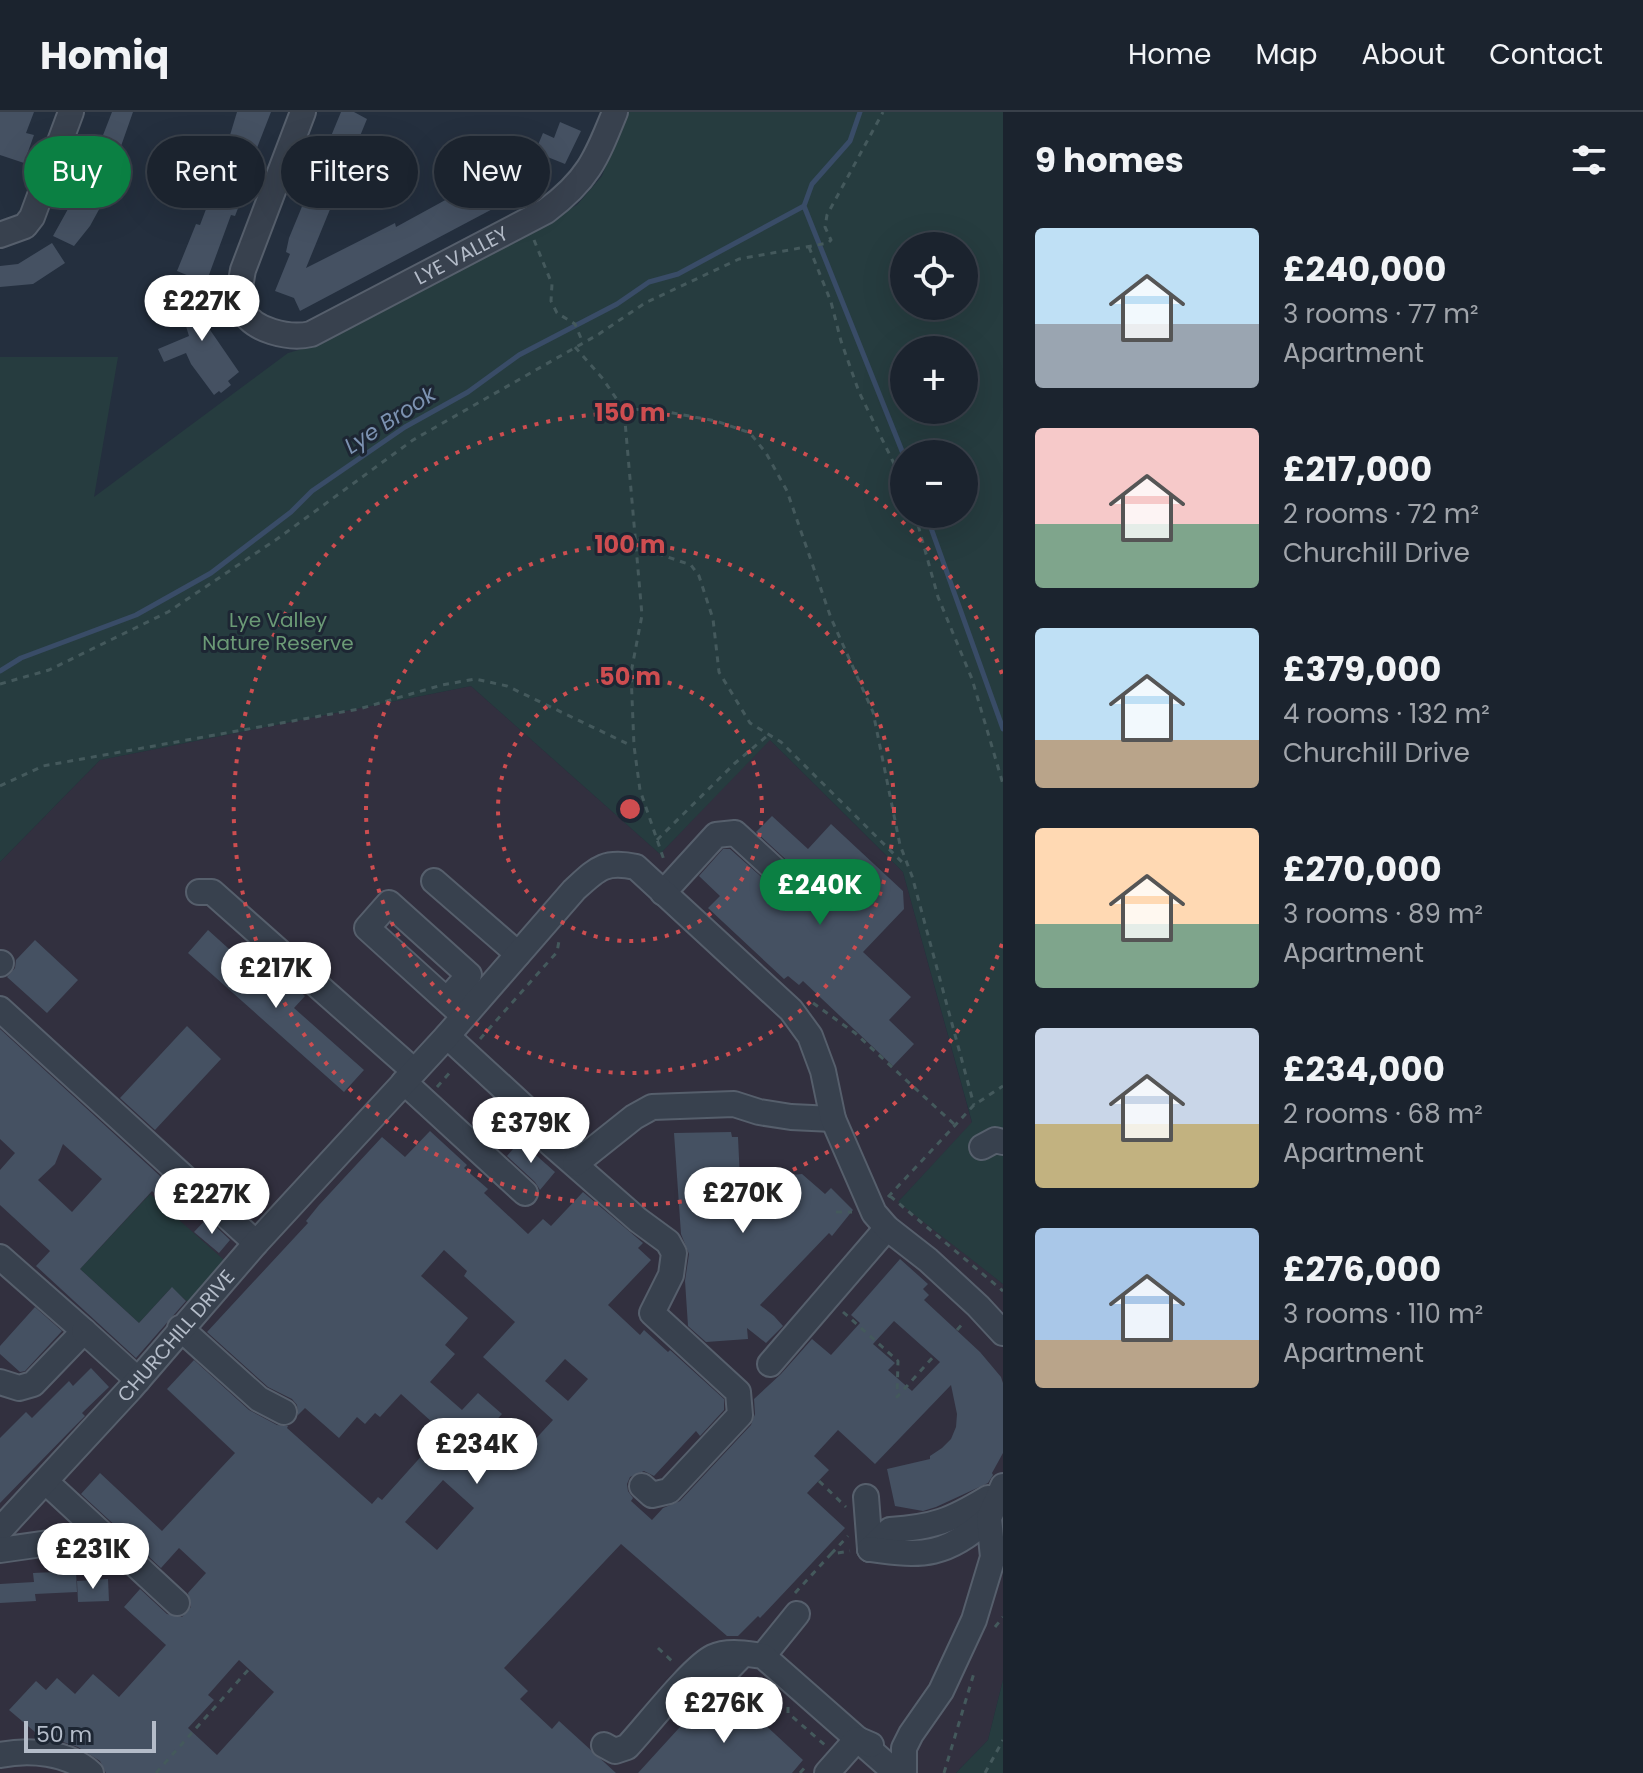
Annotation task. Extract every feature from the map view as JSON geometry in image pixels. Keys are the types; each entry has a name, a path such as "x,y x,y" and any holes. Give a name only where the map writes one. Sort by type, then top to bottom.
{"street":[{"path":"0,235 25,226 32,217 71,112"},
{"name":"LYE VALLEY","path":"303,112 243,270 240,288 242,308 250,319 288,336 311,334 546,211 571,193 594,165 615,112"},
{"path":"663,893 716,835 726,832 735,833 783,877"},
{"name":"CHURCHILL DRIVE","path":"0,1530 46,1482 98,1437 180,1328 256,1243 411,1082 447,1036 456,1008 518,954 574,890 597,869 616,863 636,867 791,1010 810,1036 823,1071 833,1119 874,1213 1003,1333"},
{"path":"434,881 518,954"},
{"path":"199,892 212,892 525,1193"},
{"path":"0,1009 256,1243"},
{"path":"447,1036 534,1116 550,1143 638,1220 668,1242 674,1253 671,1275 652,1313 738,1392 740,1415 669,1491 652,1495 642,1486"},
{"path":"575,1164 634,1117 652,1107 734,1104 791,1117 833,1119"},
{"path":"770,1364 887,1228"},
{"path":"0,1257 84,1331 137,1389"},
{"path":"180,1328 259,1399 284,1412"},
{"path":"0,1382 19,1388 33,1384 84,1331"},
{"path":"46,1482 177,1603"},
{"path":"857,1503 870,1549 890,1530 931,1527 957,1517 988,1498 996,1501 993,1557 974,1620 941,1691 904,1748 904,1773"},
{"path":"0,1550 63,1541 119,1549"},
{"path":"706,1692 753,1655 794,1606"},
{"path":"604,1745 615,1751 627,1747 699,1668 713,1657 728,1653 753,1655 896,1773"},
{"path":"857,1739 879,1749 904,1748"},
{"path":"827,1773 857,1739"},
{"path":"0,1755 20,1751 53,1755 91,1773"}],"path":[{"path":"0,684 49,670 168,612 277,539 413,440 583,343 645,303 739,259 828,243 831,240 825,227 827,215 883,112"},
{"path":"537,245 552,284 551,301 557,313 575,324 583,343"},
{"path":"812,246 859,392 890,455"},
{"path":"575,347 603,379 624,410 642,615 631,673 634,746 640,790 664,855 664,863"},
{"path":"624,410 651,409 716,421 750,433 766,453 787,491 831,618 873,712 900,845 974,1105"},
{"path":"919,528 938,597 972,679 1003,784"},
{"path":"636,538 659,554 691,565 699,576 713,619 719,672 750,723 781,742 909,869"},
{"path":"0,786 43,766 359,709 442,685 475,679 507,686 634,746"},
{"path":"657,840 768,735"},
{"path":"411,1082 428,1098 557,952 560,938"},
{"path":"885,1201 974,1105 1003,1086"},
{"path":"890,1196 1003,1291"},
{"path":"839,1309 898,1361 897,1397 934,1356"},
{"path":"819,1481 857,1503"},
{"path":"794,1606 831,1554 850,1534"},
{"path":"831,1554 870,1549"},
{"path":"992,1630 1003,1617"},
{"path":"658,1648 681,1669"},
{"path":"944,1773 978,1664"},
{"path":"156,1773 249,1669"},
{"path":"985,1773 1003,1740"}],"shaded area":[{"path":"471,686 660,854 769,739 903,872 972,1123 899,1201 1003,1284 1003,1680 988,1740 956,1773 0,1773 0,862 100,760"}],"green space":[{"name":"Lye Valley Nature Reserve","path":"627,112 1003,112 1003,1284 898,1202 972,1122 903,872 770,740 660,854 471,686 100,760 0,862 0,357 118,357 94,497 288,353 342,331 577,205 602,176"},
{"path":"150,1194 224,1260 188,1302 171,1288 139,1323 80,1269"},
{"path":"1003,1680 1003,1773 956,1773 988,1740"}],"building":[{"path":"0,112 34,112 26,133 34,136 24,136 24,163 0,155"},
{"path":"112,112 133,112 125,136 103,136"},
{"path":"237,112 271,112 262,136 230,136"},
{"path":"341,112 354,112 367,119 360,136 331,136"},
{"path":"560,122 581,131 565,164 550,158 550,136 554,138"},
{"path":"434,206 494,208 300,311 294,298 275,291 290,254 286,252 301,208 331,208 306,268"},
{"path":"100,208 74,246 53,236 68,209"},
{"path":"206,208 238,208 235,216 231,215 206,283 177,271 196,224 200,225"},
{"path":"52,243 65,263 33,284 0,287 0,266 18,264"},
{"path":"208,288 218,321 206,324 239,372 228,381 231,385 214,395 186,353 164,362 158,349 189,336 177,297"},
{"path":"772,816 808,849 831,824 903,891 904,909 863,952 911,997 889,1020 914,1044 893,1066 803,981 799,985 788,976 784,979 708,908 720,896 699,876 723,849 730,849 774,888 787,891 794,886 798,879 794,867 756,832"},
{"path":"208,930 279,994 289,982 305,996 294,1008 364,1070 344,1092 188,953"},
{"path":"35,940 78,980 47,1013 7,977 15,968 16,960"},
{"path":"187,1026 221,1059 155,1130 120,1098"},
{"path":"0,1029 184,1198 173,1210 152,1191 80,1269 139,1323 172,1287 186,1301 136,1358 36,1266 50,1251 0,1205 0,1170 15,1153 0,1139","holes":["63,1144 102,1179 72,1212 38,1180 55,1164"]},
{"path":"430,1131 488,1189 484,1193 528,1234 543,1219 551,1226 583,1192 643,1243 638,1248 651,1260 608,1305 640,1335 644,1330 668,1352 670,1350 724,1399 724,1410 700,1436 696,1431 654,1476 644,1471 630,1477 627,1484 633,1498 631,1501 652,1520 663,1508 680,1501 751,1425 755,1414 754,1399 812,1339 831,1355 860,1323 851,1315 900,1259 928,1284 923,1289 929,1295 924,1300 980,1352 1001,1377 1003,1453 993,1475 988,1483 936,1507 923,1511 895,1506 887,1469 930,1459 951,1439 957,1414 951,1385 875,1464 838,1430 814,1456 829,1470 807,1493 845,1528 760,1618 758,1616 738,1636 727,1636 621,1544 504,1668 528,1691 520,1699 552,1729 559,1721 616,1773 106,1773 100,1761 78,1747 63,1742 42,1724 35,1732 9,1710 36,1681 46,1690 57,1678 75,1694 93,1674 119,1697 166,1645 124,1607 140,1589 167,1614 182,1617 191,1607 188,1593 206,1573 179,1548 161,1568 81,1494 100,1473 162,1531 235,1453 167,1389 194,1360 249,1410 277,1425 288,1426 372,1504 378,1497 382,1500 443,1432 401,1394 380,1417 375,1413 365,1424 357,1417 339,1438 305,1408 298,1415 297,1405 292,1399 268,1387 207,1332 382,1137 405,1157","holes":["444,1250 467,1271 464,1276 515,1322 483,1357 553,1420 508,1469 477,1441 502,1414 478,1393 462,1410 430,1382 455,1354 445,1345 468,1318 421,1276","894,1321 940,1362 912,1391 888,1370 895,1363 873,1344","565,1359 588,1379 568,1401 545,1381","443,1480 474,1508 437,1550 405,1522","239,1660 274,1692 217,1755 188,1728 214,1700 208,1695"]},
{"path":"731,1132 732,1137 738,1137 740,1180 802,1174 825,1194 831,1188 853,1210 832,1236 829,1233 760,1305 783,1326 766,1343 747,1328 748,1339 706,1342 688,1326 685,1281 689,1254 681,1234 674,1133"},
{"path":"520,1141 555,1172 540,1190 507,1156"},
{"path":"207,1218 230,1240 219,1253 194,1232"},
{"path":"35,1307 62,1331 25,1371 20,1372 0,1354 0,1346"},
{"path":"91,1368 109,1387 0,1503 0,1438 26,1412 32,1418 69,1381 73,1386"},
{"path":"76,1571 77,1592 35,1594 36,1601 0,1603 0,1584 34,1582 33,1573"},
{"path":"108,1579 109,1601 78,1602 77,1581"},
{"path":"739,1693 753,1706 749,1710 803,1760 792,1773 638,1773 700,1705 715,1719"}],"waterway":[{"path":"860,112 850,141 812,184 804,206 898,440"},
{"name":"Lye Brook","path":"0,671 21,658 136,615 211,573 291,512 312,491 405,427 468,392 519,355 617,304 649,282 678,274 804,206"},
{"path":"931,528 1003,729"}]}
